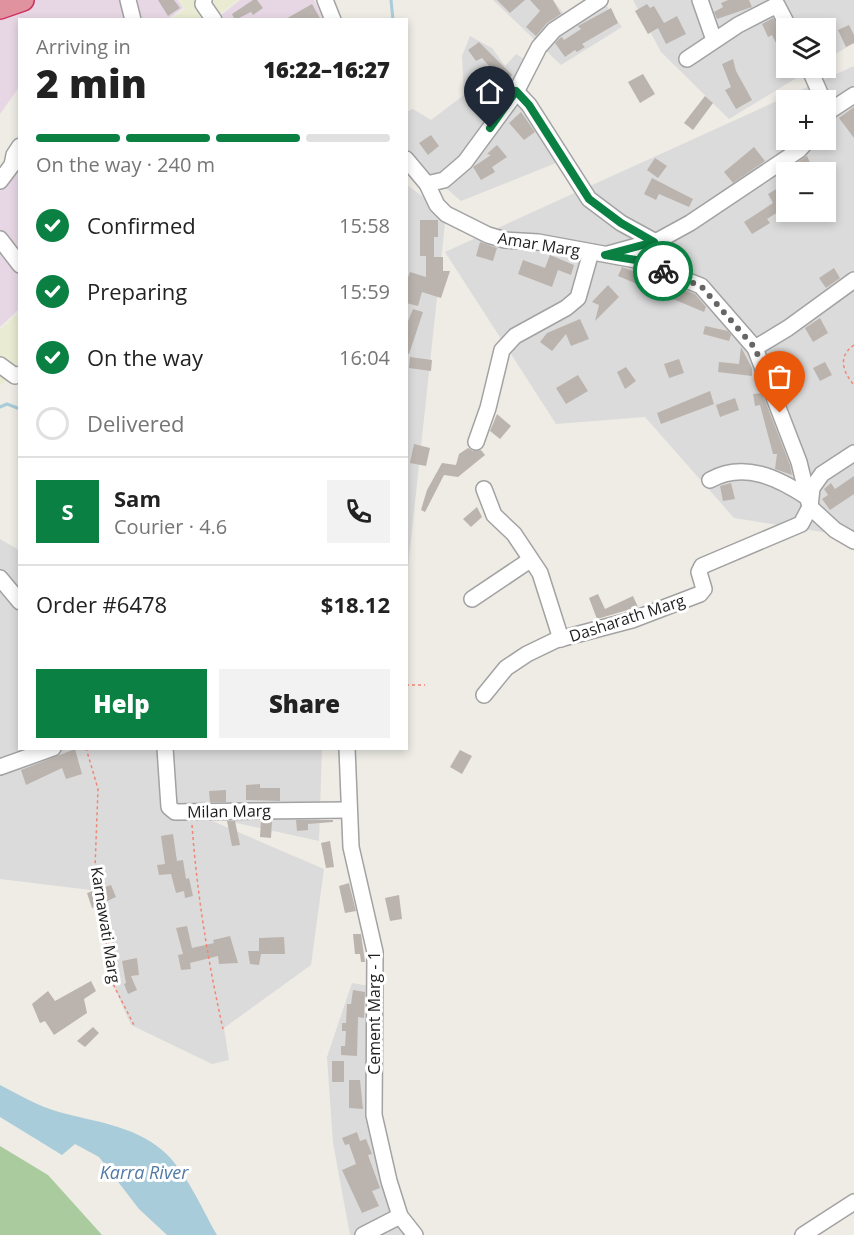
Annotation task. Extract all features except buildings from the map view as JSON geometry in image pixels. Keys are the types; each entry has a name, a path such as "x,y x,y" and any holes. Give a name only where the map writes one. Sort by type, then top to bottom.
{"highway":[{"path":"0,8 23,0"}],"street":[{"path":"128,0 132,18"},
{"path":"204,0 203,4 213,18"},
{"path":"324,0 332,18"},
{"path":"428,184 444,180 465,162 516,91 546,38 577,13 600,0"},
{"path":"700,0 714,40"},
{"path":"687,59 714,40 777,5 784,18"},
{"path":"516,91 529,105 589,199 621,223 654,242"},
{"path":"836,103 854,95"},
{"path":"0,181 15,170 14,155 18,150"},
{"path":"476,442 488,408 502,350 515,336 566,308 578,298 598,253 654,242 690,223 799,150"},
{"name":"Amar Marg","path":"408,161 428,184 437,205 446,214 488,235 505,240 538,242 636,260 701,286 755,348 800,462 809,502"},
{"path":"0,238 18,262"},
{"path":"755,348 788,328 854,280"},
{"path":"0,365 15,376 18,375"},
{"name":"Dasharath Marg","path":"484,695 506,668 527,654 561,639 632,620 700,594 704,589 699,572 702,566 801,524 812,488 822,474 854,453"},
{"path":"710,480 719,475 752,471 792,487 835,530 853,540"},
{"path":"484,489 494,515 514,534 540,573 561,639"},
{"path":"472,599 530,560"},
{"path":"0,578 18,600"},
{"path":"0,767 47,750"},
{"name":"Milan Marg","path":"165,750 170,807 175,812 349,810"},
{"name":"Cement Marg - 1","path":"347,750 351,847 375,952 374,1115 389,1181 400,1216 415,1235"},
{"path":"803,1235 854,1202"},
{"path":"363,1235 400,1216"}],"path":[{"path":"854,345 846,351 842,360 844,370 854,384"},
{"path":"408,685 425,685"},
{"name":"Karnawati Marg","path":"87,750 98,789 94,868 112,982 135,1027"},
{"path":"191,812 197,881 213,983 224,1029"}],"shaded area":[{"path":"0,0 178,0 183,8 169,18 18,18 18,88 0,114"},
{"path":"240,0 314,0 323,18 218,18"},
{"path":"493,0 553,0 572,24 606,5 622,27 561,65"},
{"path":"633,0 854,0 854,43 836,54 836,18 776,18 776,78 797,78 729,119 661,52"},
{"path":"470,36 492,48 505,66 516,54 532,64 523,105 561,161 461,201 408,156 408,111 413,109 431,120 464,95 462,56"},
{"path":"854,66 854,537 734,518 645,417 556,424 445,252 776,101 776,150 836,150 836,90 801,90 828,78 836,78 836,74"},
{"path":"18,158 18,310 0,327 0,191 10,179"},
{"path":"408,186 446,214 408,568"},
{"path":"0,539 18,549 18,750 322,750 319,841 196,814 324,869 311,965 224,1028 229,1060 212,1064 131,1025 112,982 99,891 0,879"},
{"path":"352,983 375,987 374,1115 389,1181 415,1235 350,1235 333,1143 327,1057"}],"green space":[{"path":"179,0 238,0 214,18 173,18 185,9"},
{"path":"18,313 18,375 0,385 0,330"},
{"path":"0,1146 48,1175 102,1235 0,1235"}],"water":[{"name":"Karra River","path":"0,1085 51,1110 126,1130 162,1150 178,1168 217,1235 167,1235 139,1209 99,1157 75,1144 62,1155 0,1117"}],"waterway":[{"path":"391,0 393,18"},
{"path":"0,407 7,404 18,408"}],"way so far":[{"path":"663,271 701,286 755,348 780,413"}],"route":[{"path":"490,128 516,91 529,105 589,199 621,223 654,242 605,255 636,260 663,271"}]}
